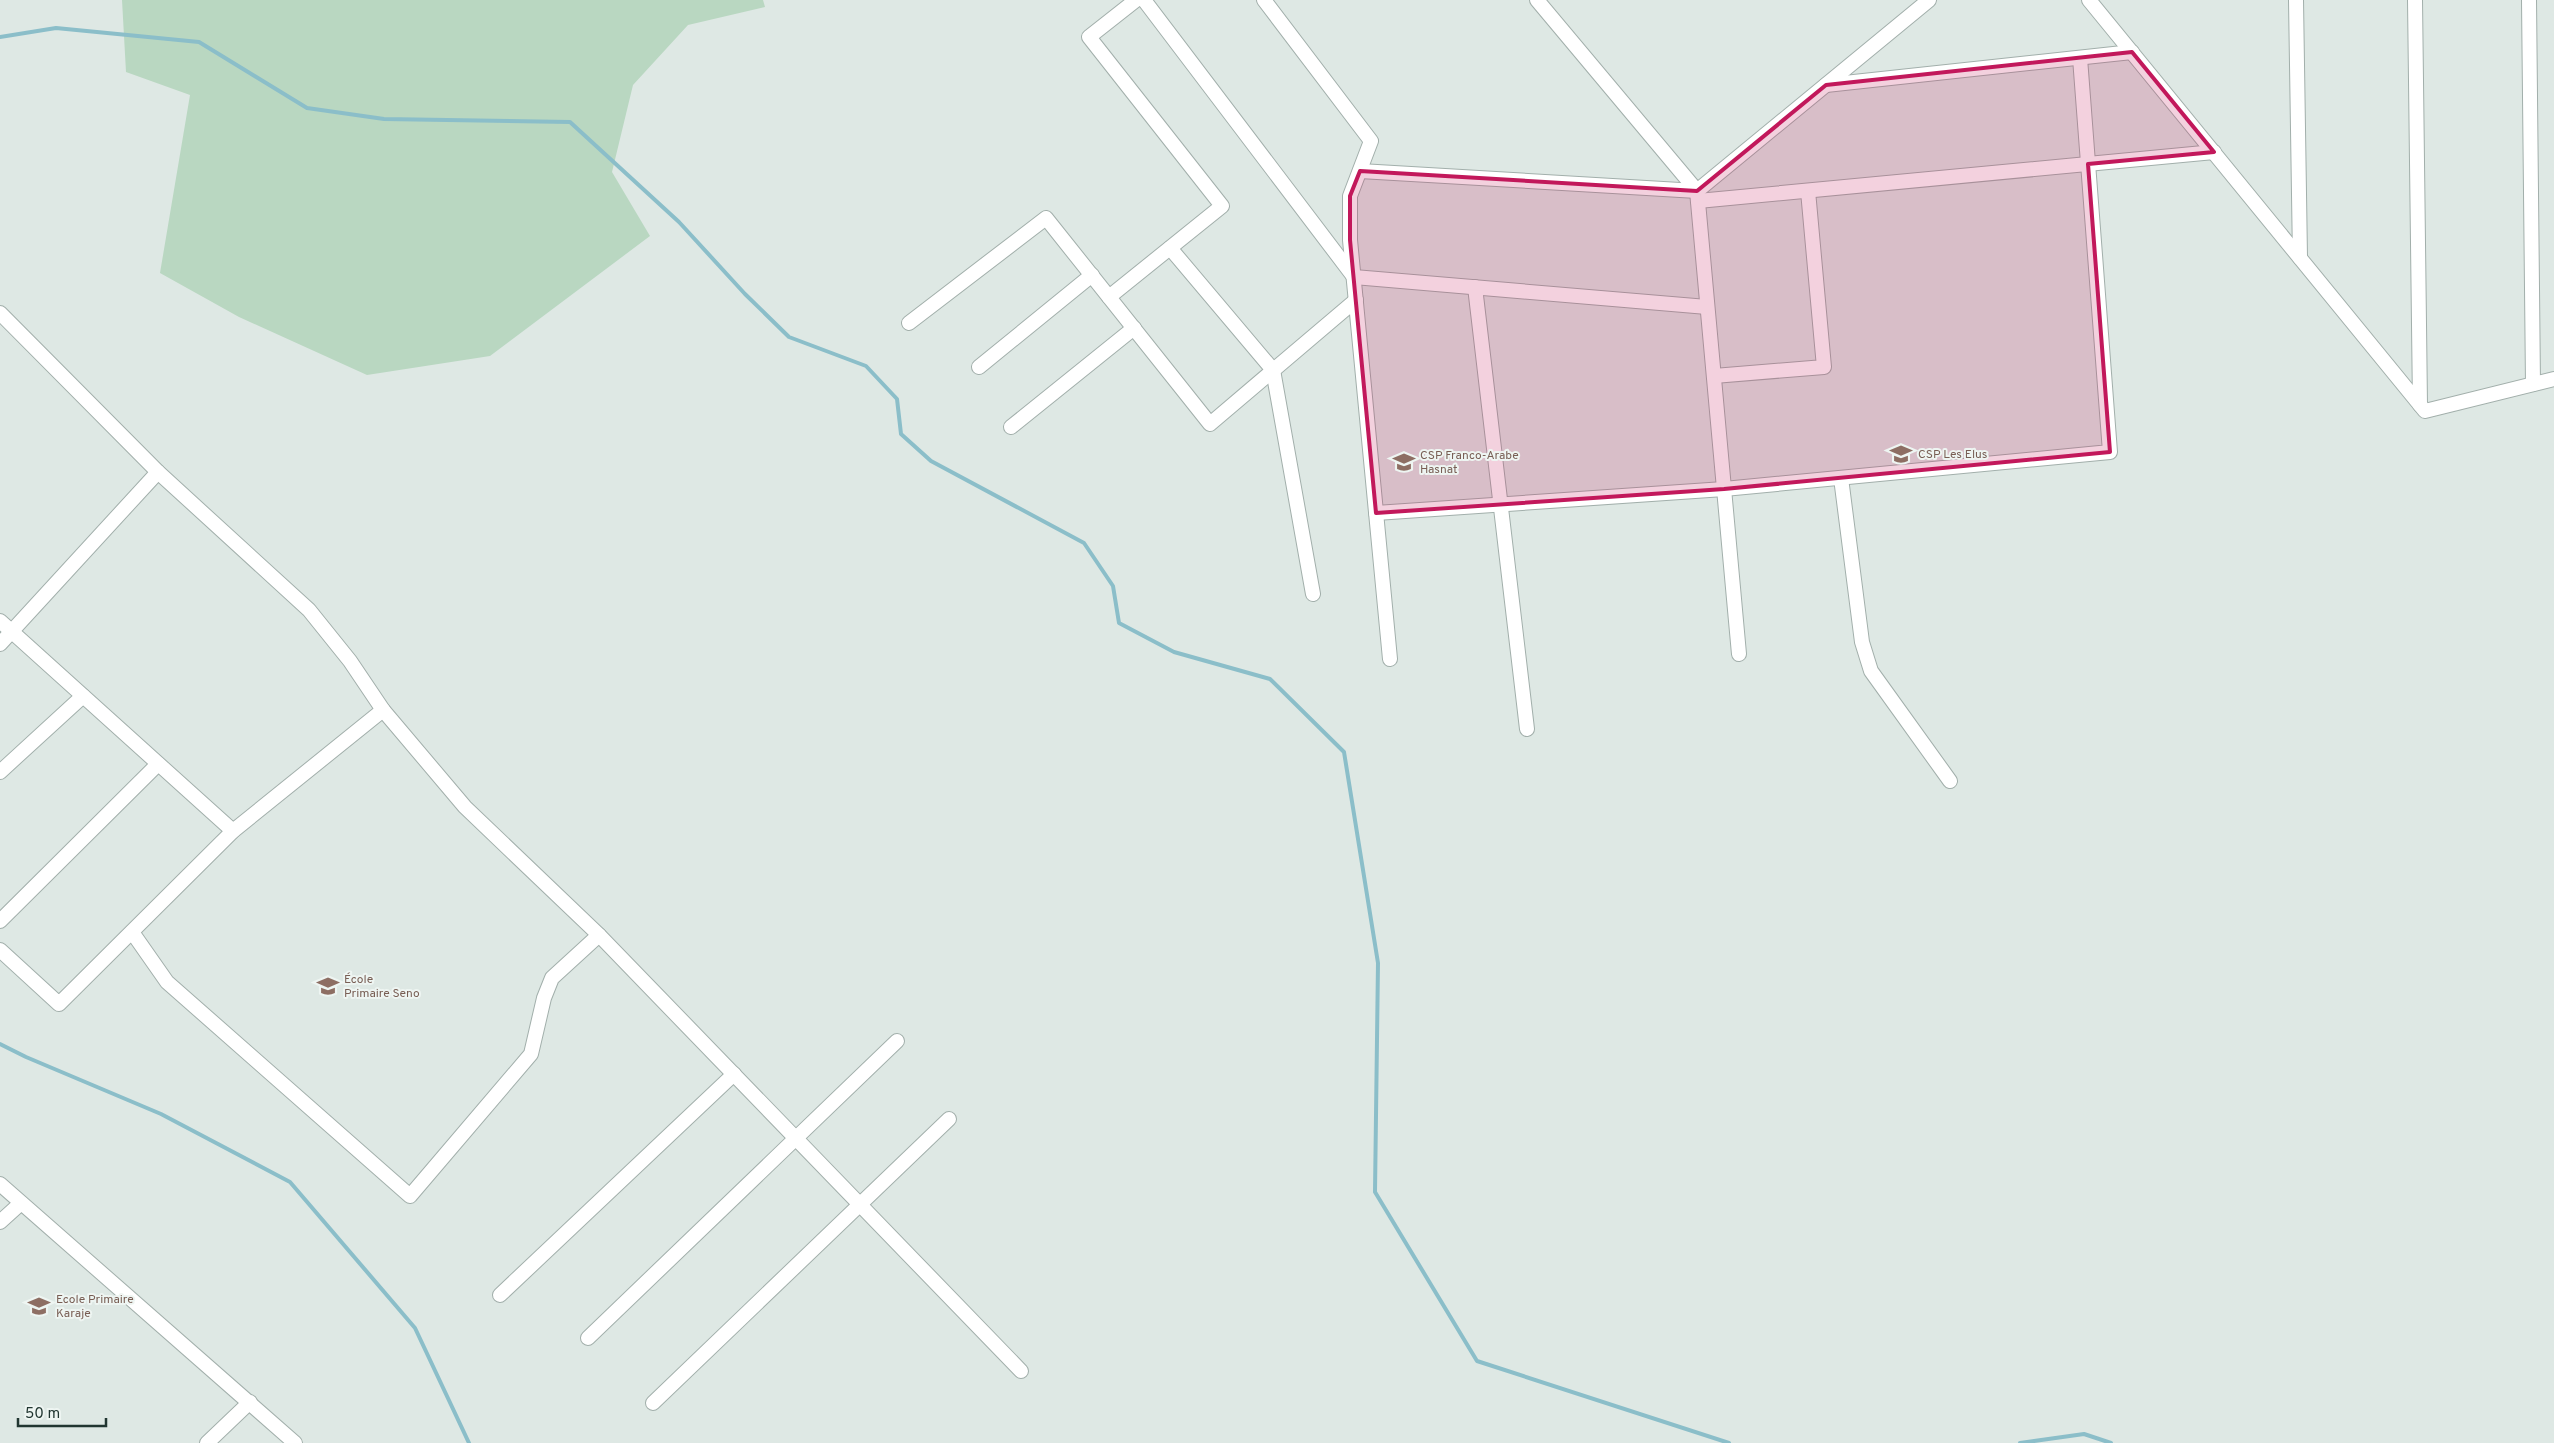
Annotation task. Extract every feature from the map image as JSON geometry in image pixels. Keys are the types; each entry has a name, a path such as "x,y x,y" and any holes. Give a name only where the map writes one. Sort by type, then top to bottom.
{"street":[{"path":"1109,297 1222,206 1089,38 1136,0"},
{"path":"1144,0 1354,277 1707,307"},
{"path":"1264,0 1371,141 1350,196 1350,240 1390,659"},
{"path":"1537,0 1697,196 1739,654"},
{"path":"1697,196 1826,85 1929,0"},
{"path":"2296,0 2300,258"},
{"path":"2415,0 2420,405"},
{"path":"2529,0 2533,384"},
{"path":"2092,1 2425,412 2554,379"},
{"path":"1826,85 2132,52"},
{"path":"1376,513 1724,490 2110,452 2080,58"},
{"path":"1360,171 1697,196 1808,191 2214,152"},
{"path":"1714,376 1824,367 1808,191"},
{"path":"909,323 1046,218 1210,424 1356,300"},
{"path":"1170,248 1273,370 1313,594"},
{"path":"979,366 1092,275"},
{"path":"1475,287 1527,729"},
{"path":"0,313 158,472 309,610 350,661 382,710 465,807 600,935 1021,1371"},
{"path":"1011,427 1134,328"},
{"path":"0,644 158,472"},
{"path":"1841,478 1862,642 1871,671 1950,781"},
{"path":"0,621 233,831"},
{"path":"0,772 83,696"},
{"path":"0,950 59,1004 233,831 382,710"},
{"path":"0,921 158,764"},
{"path":"132,932 167,982 410,1196 531,1054 542,1008 552,978 600,935"},
{"path":"588,1338 897,1041"},
{"path":"500,1295 734,1074"},
{"path":"653,1403 949,1119"},
{"path":"0,1184 295,1443"},
{"path":"0,1222 21,1203"},
{"path":"207,1443 250,1402"}],"highlighted area":[{"path":"2132,52 2214,152 2088,164 2110,452 1724,489 1376,513 1350,240 1350,196 1360,171 1697,191 1826,85"}],"green space":[{"path":"122,0 763,0 765,7 688,25 633,85 612,172 650,236 490,356 367,375 239,317 160,273 190,95 126,72"}],"waterway":[{"path":"0,37 56,28 199,42 307,108 384,119 570,122 679,222 745,294 789,337 866,366 897,399 901,434 931,461 1084,543 1113,586 1119,623 1174,652 1270,679 1344,752 1378,963 1375,1192 1477,1361 1729,1443"},
{"path":"0,1044 26,1057 161,1114 290,1182 415,1328 469,1443"},
{"path":"2020,1443 2084,1434 2111,1443"}],"place":[{"name":"CSP Les Elus","path":"1901,454"},
{"name":"CSP Franco-Arabe Hasnat","path":"1404,462"},
{"name":"École Primaire Seno","path":"328,986"},
{"name":"Ecole Primaire Karaje","path":"39,1306"}]}
